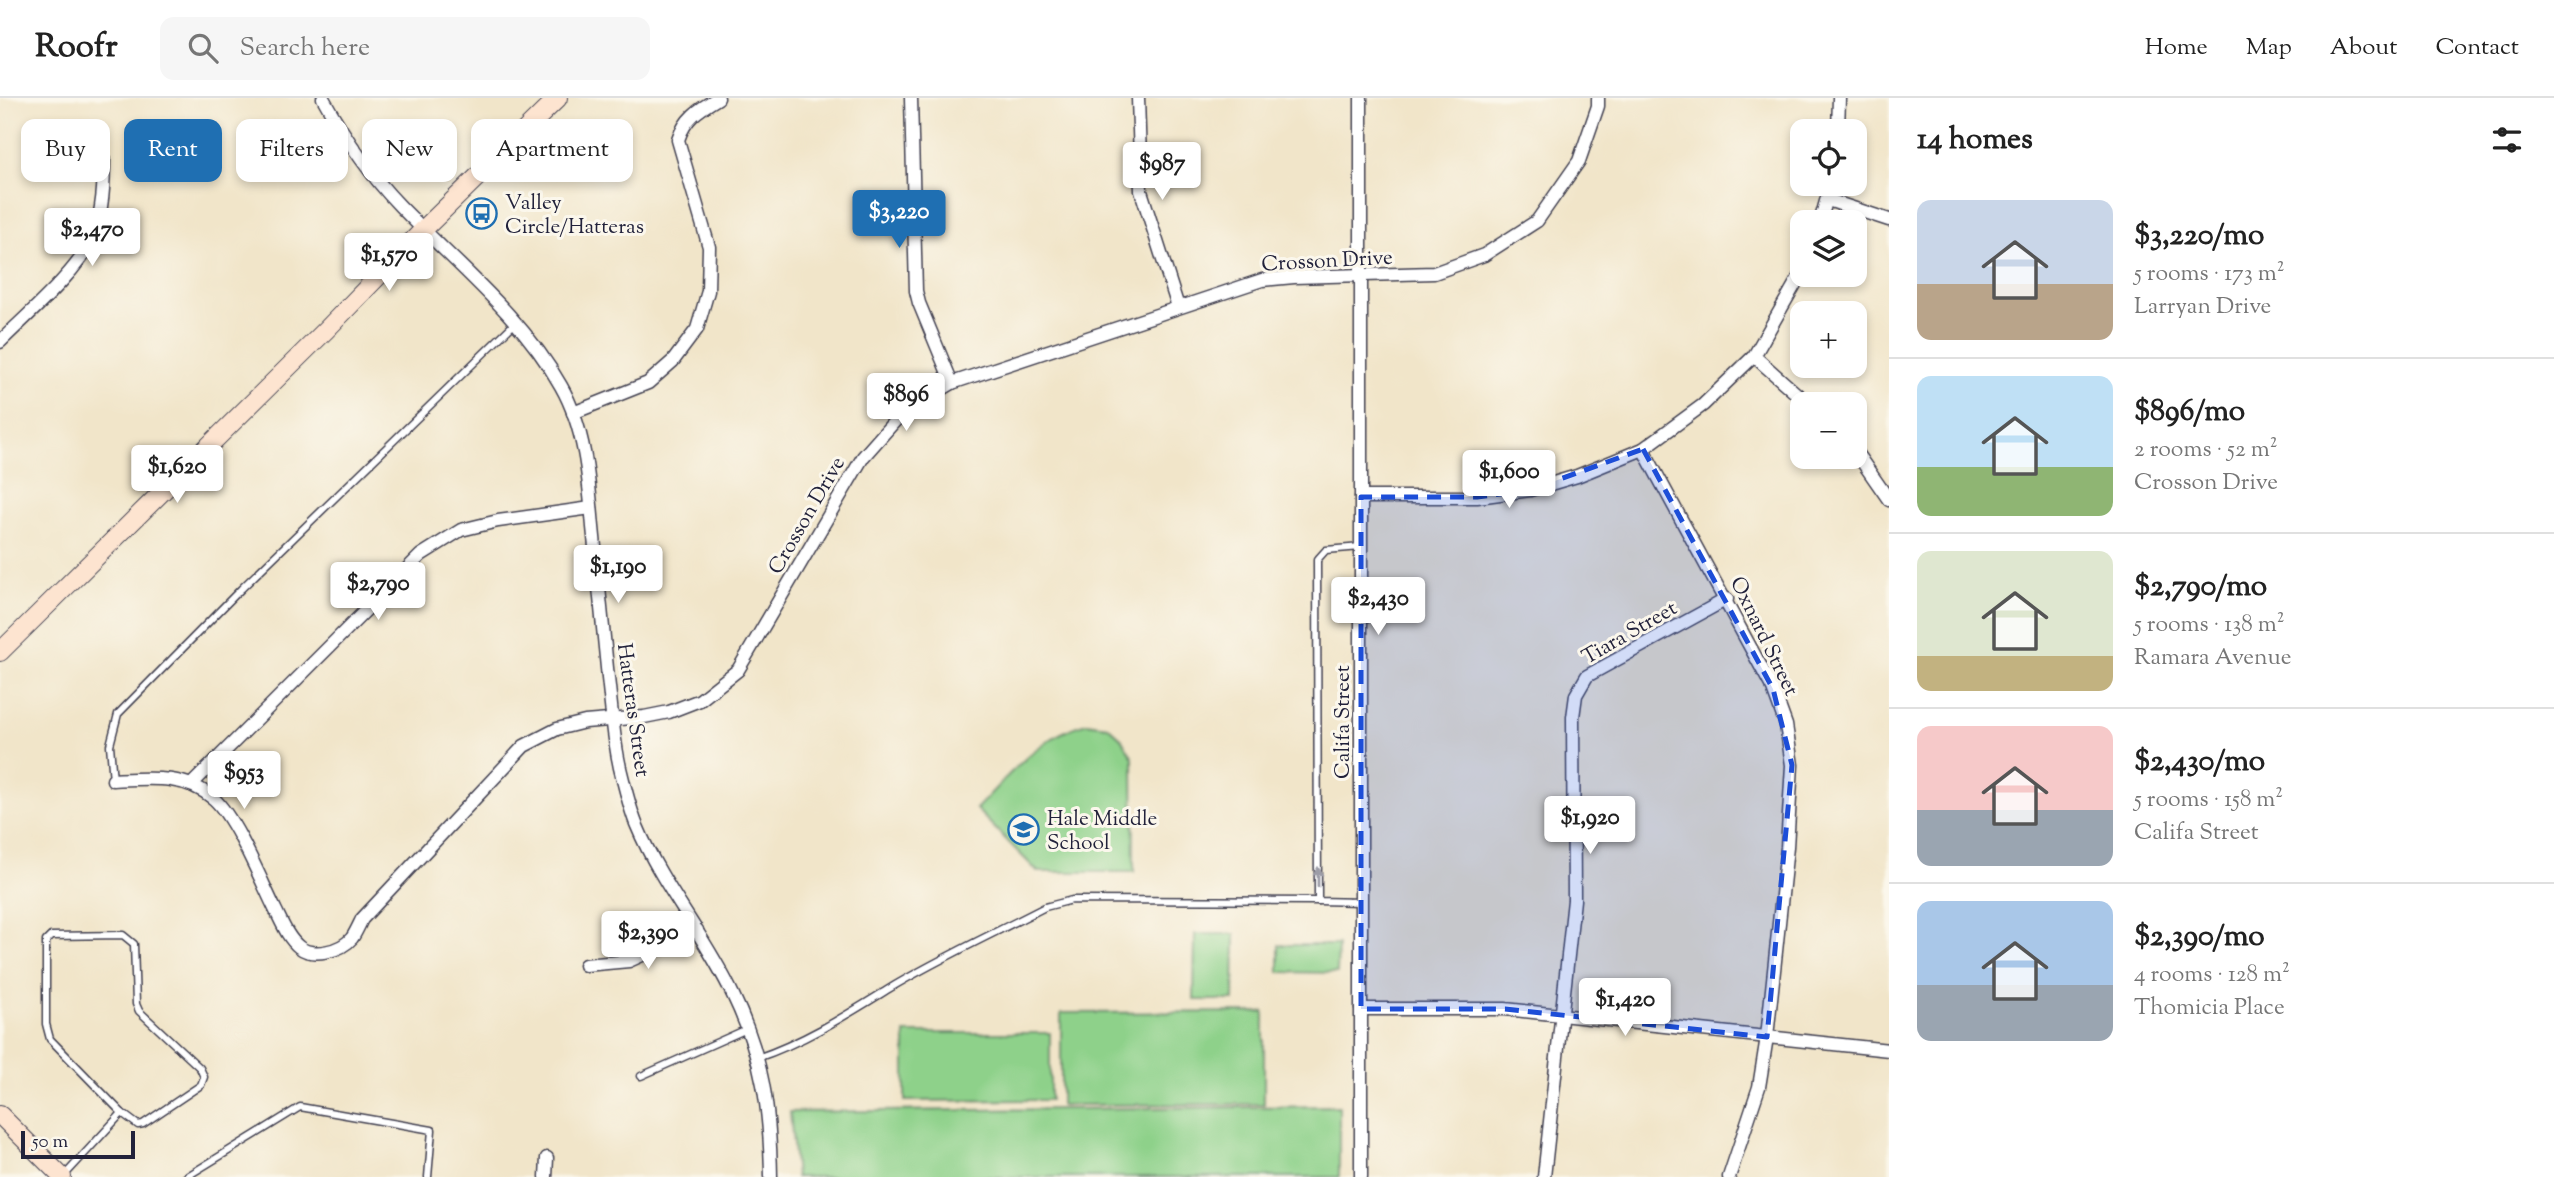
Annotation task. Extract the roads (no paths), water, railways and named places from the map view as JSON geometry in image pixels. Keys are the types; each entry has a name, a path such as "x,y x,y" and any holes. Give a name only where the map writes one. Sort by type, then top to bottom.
{"main road":[{"path":"0,652 558,98"},
{"path":"0,1115 62,1177"}],"street":[{"name":"Hatteras Street","path":"323,98 363,163 516,322 543,355 563,389 573,413 584,450 592,508 613,719 622,778 637,827 733,994 747,1029 768,1106 771,1177"},
{"path":"573,413 648,383 673,361 696,329 708,291 709,247 678,140 682,126 693,113 718,98"},
{"path":"911,98 916,290 952,383"},
{"path":"1138,98 1141,191 1178,307"},
{"name":"Califa Street","path":"1361,98 1361,1177"},
{"name":"Crosson Drive","path":"192,784 215,800 229,817 285,930 300,948 316,952 330,951 351,940 362,919 524,746 557,729 585,722 656,714 700,700 738,670 863,457 901,414 952,383 1262,280 1434,273 1484,255 1537,221 1579,161 1598,106 1598,98"},
{"path":"1838,119 1839,98"},
{"path":"0,342 68,275 93,238 104,182"},
{"path":"1825,210 1829,196"},
{"path":"1828,201 1889,220"},
{"path":"1361,497 1477,497 1530,490 1577,476 1643,449 1703,405 1754,356 1793,287"},
{"path":"1754,356 1794,392"},
{"name":"Oxnard Street","path":"1643,449 1727,599 1773,689 1786,725 1791,765 1787,847 1768,1037 1759,1087 1729,1177"},
{"path":"1867,468 1889,500"},
{"path":"113,780 167,778 192,784 421,555 461,530 498,521 592,508"},
{"name":"Tiara Street","path":"1544,1177 1574,900 1573,717 1576,695 1587,676 1727,599"},
{"path":"585,965 629,961 697,930"},
{"path":"1361,1009 1487,1009 1889,1050"},
{"path":"546,1177 548,1158"}],"lane":[{"path":"113,780 110,745 118,714 241,589 516,322"},
{"path":"1318,901 1317,560 1326,550 1361,547"},
{"path":"757,1058 787,1047 860,1009 888,990 1045,907 1072,900 1362,902"},
{"path":"123,935 128,938 134,944 136,1004 139,1011 200,1068 204,1077 201,1085 143,1124 138,1125 122,1113 50,1039 46,1024 46,941 51,936 123,935"},
{"path":"641,1076 747,1029"},
{"path":"186,1177 300,1107 432,1130 428,1177"},
{"path":"62,1177 122,1113"}],"place":[{"name":"Valley Circle/Hatteras","path":"482,214"},
{"name":"Hale Middle School","path":"1024,830"}]}
